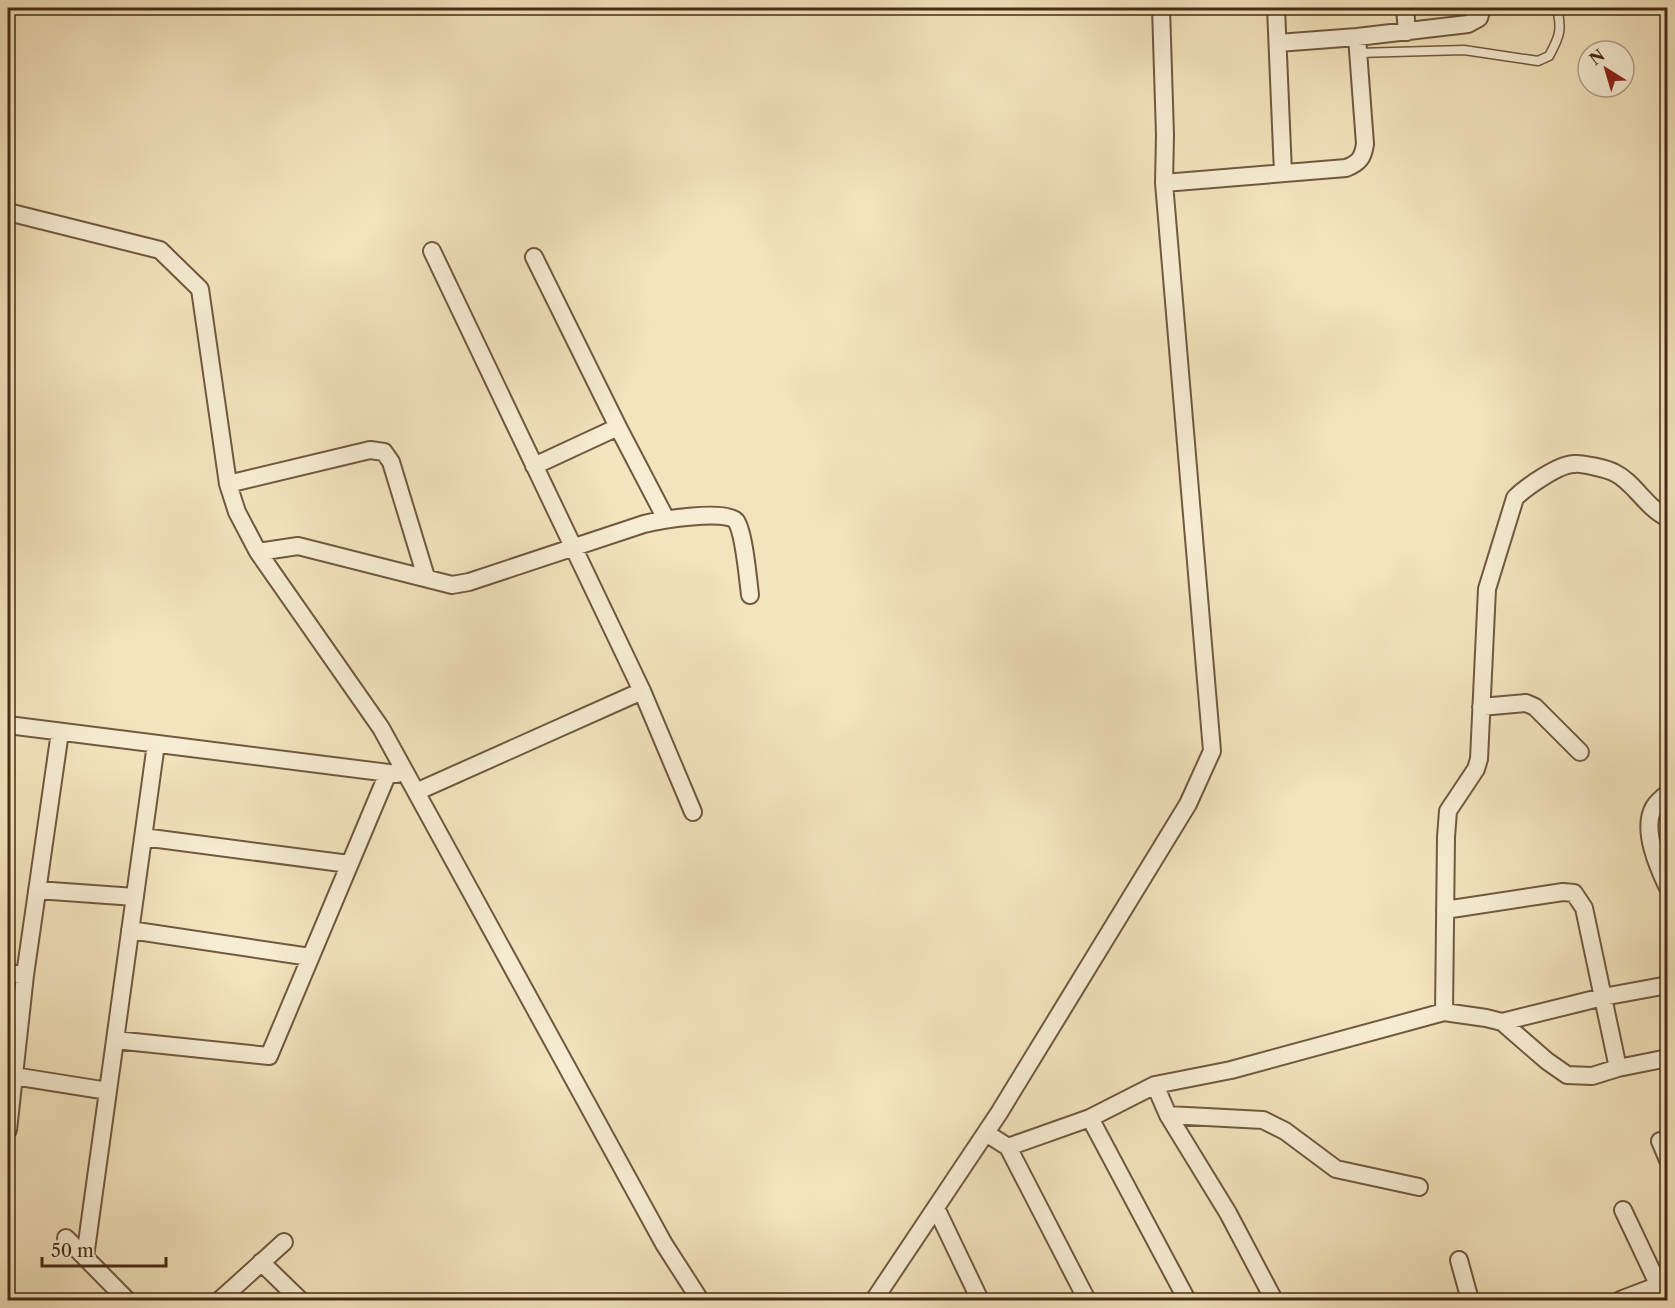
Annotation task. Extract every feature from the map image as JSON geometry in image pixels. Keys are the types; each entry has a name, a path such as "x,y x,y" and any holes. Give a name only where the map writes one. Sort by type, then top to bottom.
{"street":[{"path":"873,1300 986,1133 1188,804 1212,751 1164,183 1165,135 1161,8"},
{"path":"1276,8 1283,173"},
{"path":"1405,8 1407,32"},
{"path":"1278,43 1357,45 1407,32 1468,24 1479,18 1482,8"},
{"path":"1164,183 1346,168 1358,163 1364,155 1365,144 1357,45"},
{"path":"8,212 160,250 201,289 228,484 237,512 258,552 381,728 664,1244 700,1300"},
{"path":"432,251 642,691 693,812"},
{"path":"534,257 666,519"},
{"path":"534,466 618,427"},
{"path":"228,484 370,450 384,452 391,462 426,577"},
{"path":"1444,1012 1448,811 1476,769 1479,759 1487,589 1515,498 1522,491 1562,466 1575,464 1615,473 1658,513 1668,518"},
{"path":"258,552 298,546 452,585 469,582 644,524 666,519 725,515 735,520 740,531 750,595"},
{"path":"416,792 642,691"},
{"path":"1481,707 1526,703 1535,707 1581,752"},
{"path":"8,725 406,775"},
{"path":"8,1130 25,975 60,732"},
{"path":"85,1257 156,744"},
{"path":"115,1040 269,1056 388,772"},
{"path":"1668,793 1655,806 1650,817 1651,847 1668,888"},
{"path":"143,837 349,864"},
{"path":"37,890 135,897"},
{"path":"1445,910 1574,892 1584,908 1618,1068"},
{"path":"130,930 310,957"},
{"path":"8,974 25,975"},
{"path":"1502,1023 1603,997 1668,985"},
{"path":"1008,1147 1090,1118 1155,1085 1231,1070 1444,1012 1486,1018 1502,1023 1567,1075 1592,1076 1668,1058"},
{"path":"14,1076 108,1091"},
{"path":"1155,1085 1168,1115 1227,1214 1274,1300"},
{"path":"1168,1115 1263,1120 1285,1131 1336,1169 1419,1187"},
{"path":"1090,1118 1187,1300"},
{"path":"986,1133 1008,1147 1087,1300"},
{"path":"1659,1142 1668,1160"},
{"path":"936,1208 980,1300"},
{"path":"1620,1300 1663,1283 1623,1210"},
{"path":"66,1238 127,1300"},
{"path":"220,1300 284,1242"},
{"path":"1459,1260 1470,1300"},
{"path":"261,1262 300,1300"}],"lane":[{"path":"1357,45 1464,50 1538,61 1549,56 1560,36 1557,8"}]}
